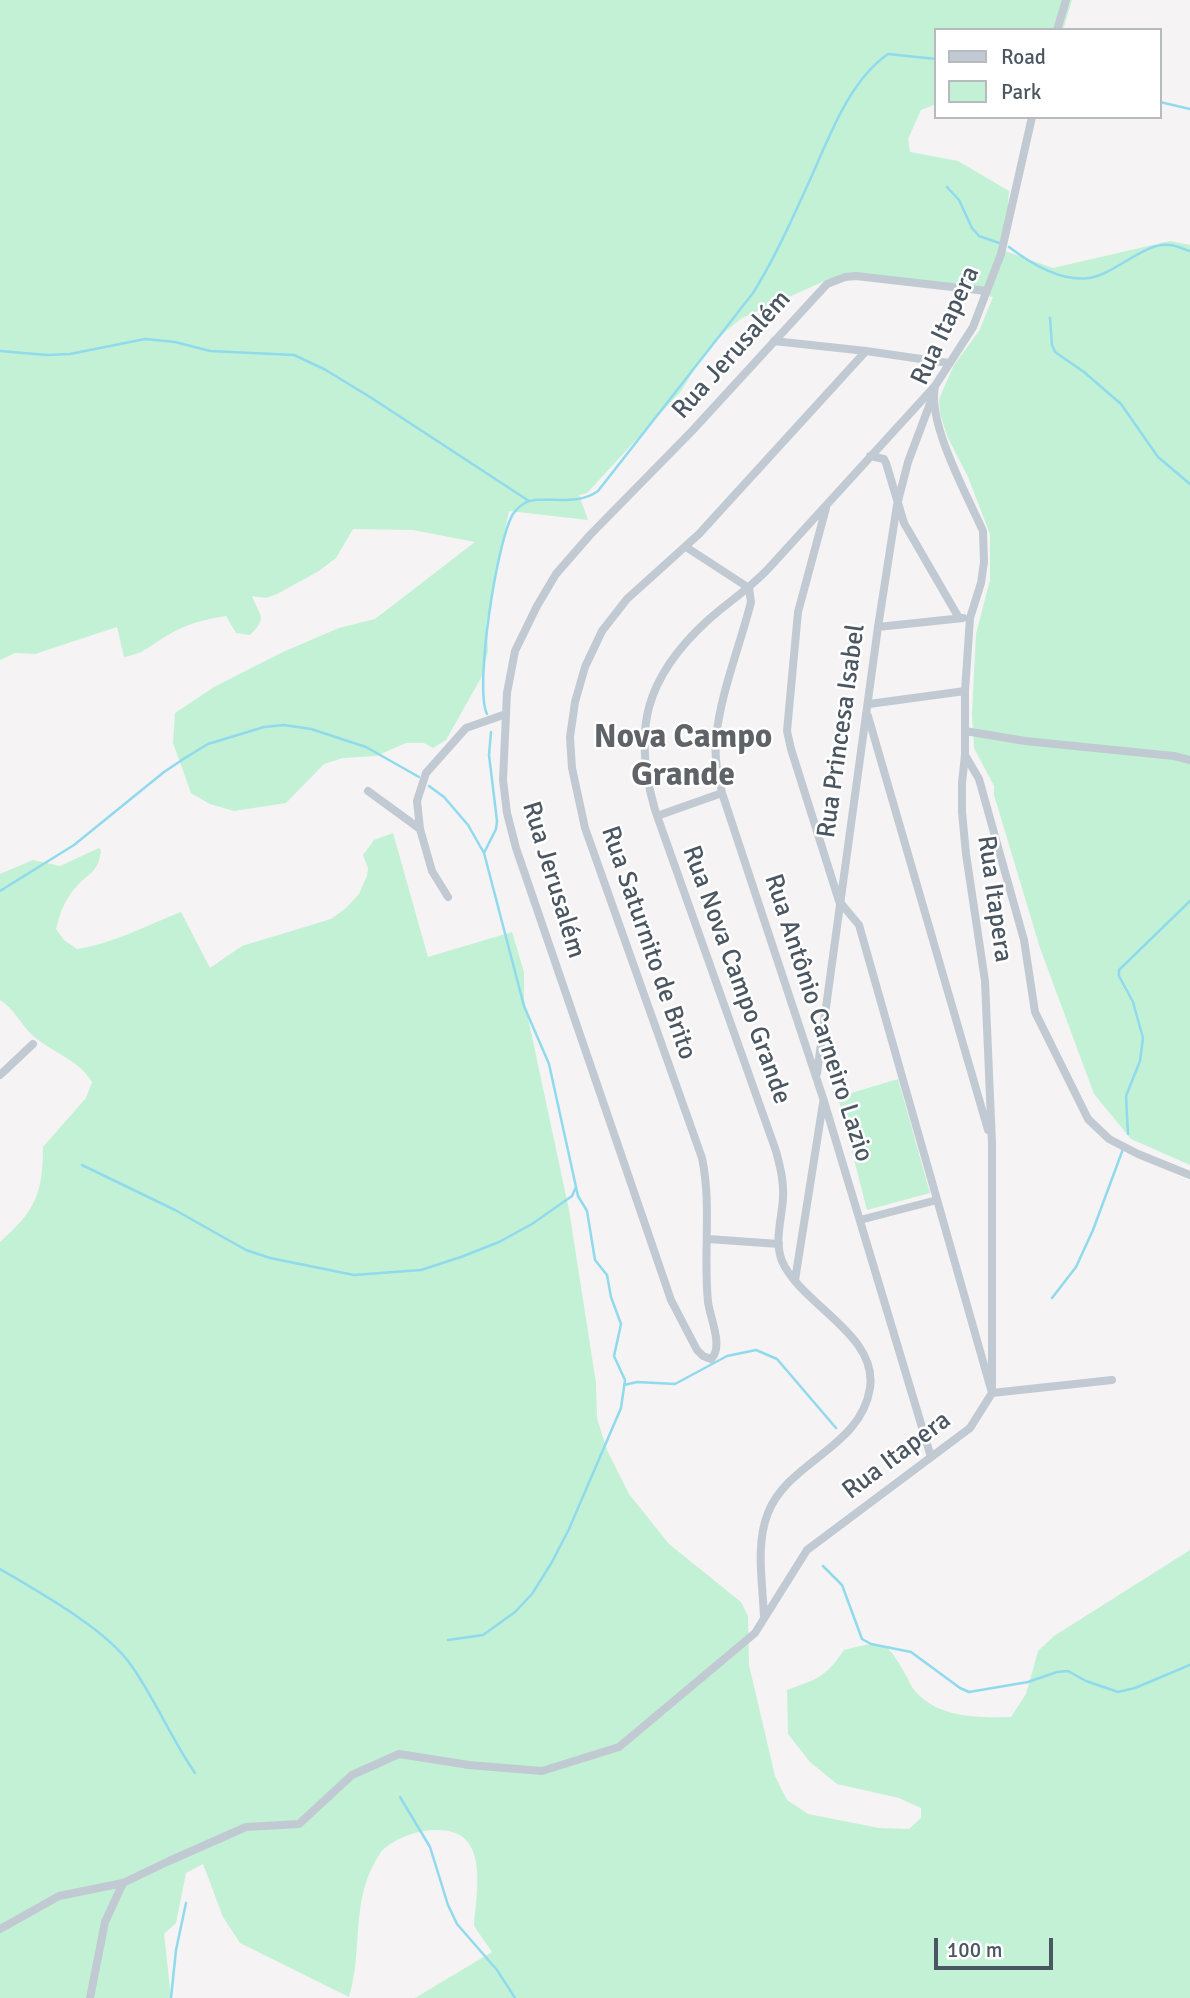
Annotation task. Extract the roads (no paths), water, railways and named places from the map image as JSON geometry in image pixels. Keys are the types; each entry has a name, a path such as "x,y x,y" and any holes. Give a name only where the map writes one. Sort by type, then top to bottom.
{"street":[{"path":"1058,28 1066,0"},
{"name":"Rua Itapera","path":"0,1929 59,1896 123,1883 246,1828 299,1824 352,1775 399,1754 469,1765 542,1771 619,1747 755,1633 807,1550 971,1428 992,1393 992,1143 985,981 965,854 962,812 970,618 981,583 984,562 982,531 939,431 933,397 935,386 973,327 988,291 1001,254 1032,119"},
{"name":"Rua Jerusalém","path":"711,1359 697,1350 671,1300 516,848 507,813 503,780 506,714 515,651 556,573 827,284 845,276 856,276 988,291"},
{"path":"774,341 949,363"},
{"name":"Rua Saturnito de Brito","path":"711,1359 716,1355 717,1345 707,1293 708,1200 702,1158 585,828 572,768 570,737 575,702 585,667 602,631 627,599 686,547 866,351"},
{"name":"Rua Nova Campo Grande","path":"764,1618 761,1536 768,1512 787,1484 841,1440 855,1424 866,1406 870,1370 853,1339 795,1280 782,1261 779,1244 783,1189 776,1150 657,816 643,755 644,726 651,698 662,676 704,624 749,588 935,386"},
{"name":"Rua Princesa Isabel","path":"816,1076 897,505 908,462 933,397"},
{"path":"870,456 884,459 904,523 958,618"},
{"path":"827,504 799,612 787,731 839,901 859,925 992,1393 1112,1380"},
{"path":"686,547 749,588"},
{"name":"Rua Antônio Carneiro Lazio","path":"749,588 751,602 715,740 716,768 824,1098 932,1457"},
{"path":"878,628 970,618"},
{"path":"965,691 868,709 992,1143"},
{"path":"448,897 432,871 420,829 417,801 426,773 466,729 506,714"},
{"path":"965,731 1190,761"},
{"path":"965,755 979,779 1020,928 1035,1012 1088,1119 1109,1139 1190,1175"},
{"path":"368,791 420,829"},
{"path":"657,816 722,793"},
{"path":"0,1075 33,1044"},
{"path":"795,1280 824,1098"},
{"path":"860,1220 937,1200"},
{"path":"708,1239 779,1244"},
{"path":"90,1998 105,1922 123,1883"}],"waterway":[{"path":"487,714 483,675 489,614 500,553 513,514 522,505 532,501 579,499 598,491 753,293 783,238 841,112 862,80 888,54 934,59"},
{"path":"1162,102 1190,109"},
{"path":"947,187 959,200 972,228 979,236 999,243"},
{"path":"1009,247 1046,270 1078,278 1099,276 1159,245 1172,245 1190,251"},
{"path":"1050,318 1055,352 1084,372 1121,404 1158,457 1190,484"},
{"path":"0,351 70,354 145,339 175,342 210,351 294,355 324,369 370,397 529,501"},
{"path":"0,891 74,845 185,758 208,744 264,727 284,725 311,729 366,747 419,777"},
{"path":"484,853 497,821 489,755 491,732"},
{"path":"429,786 444,797 468,825 484,853 524,1006 549,1064 578,1196 587,1211 595,1260 607,1275 611,1297 621,1324 614,1356 625,1380 621,1408 569,1529 532,1594 515,1612 483,1635 448,1640"},
{"path":"1128,1134 1126,1096 1140,1061 1143,1038 1133,1002 1119,976 1119,970 1190,901"},
{"path":"1052,1298 1076,1267 1093,1230 1123,1149"},
{"path":"82,1165 175,1210 246,1250 270,1258 354,1275 421,1270 499,1242 532,1224 572,1196 576,1187"},
{"path":"624,1385 637,1382 675,1384 727,1356 756,1350 777,1359 836,1428"},
{"path":"823,1566 842,1585 862,1639 871,1644 911,1652 969,1692 1028,1682 1068,1671 1086,1681 1118,1692 1135,1688 1190,1665"},
{"path":"0,1569 71,1612 120,1651 140,1678 195,1773"},
{"path":"400,1797 430,1847 448,1905 457,1924 497,1970 515,1998"},
{"path":"171,1998 176,1950 186,1903"}],"district":[{"name":"Nova Campo Grande","path":"683,757"}]}
